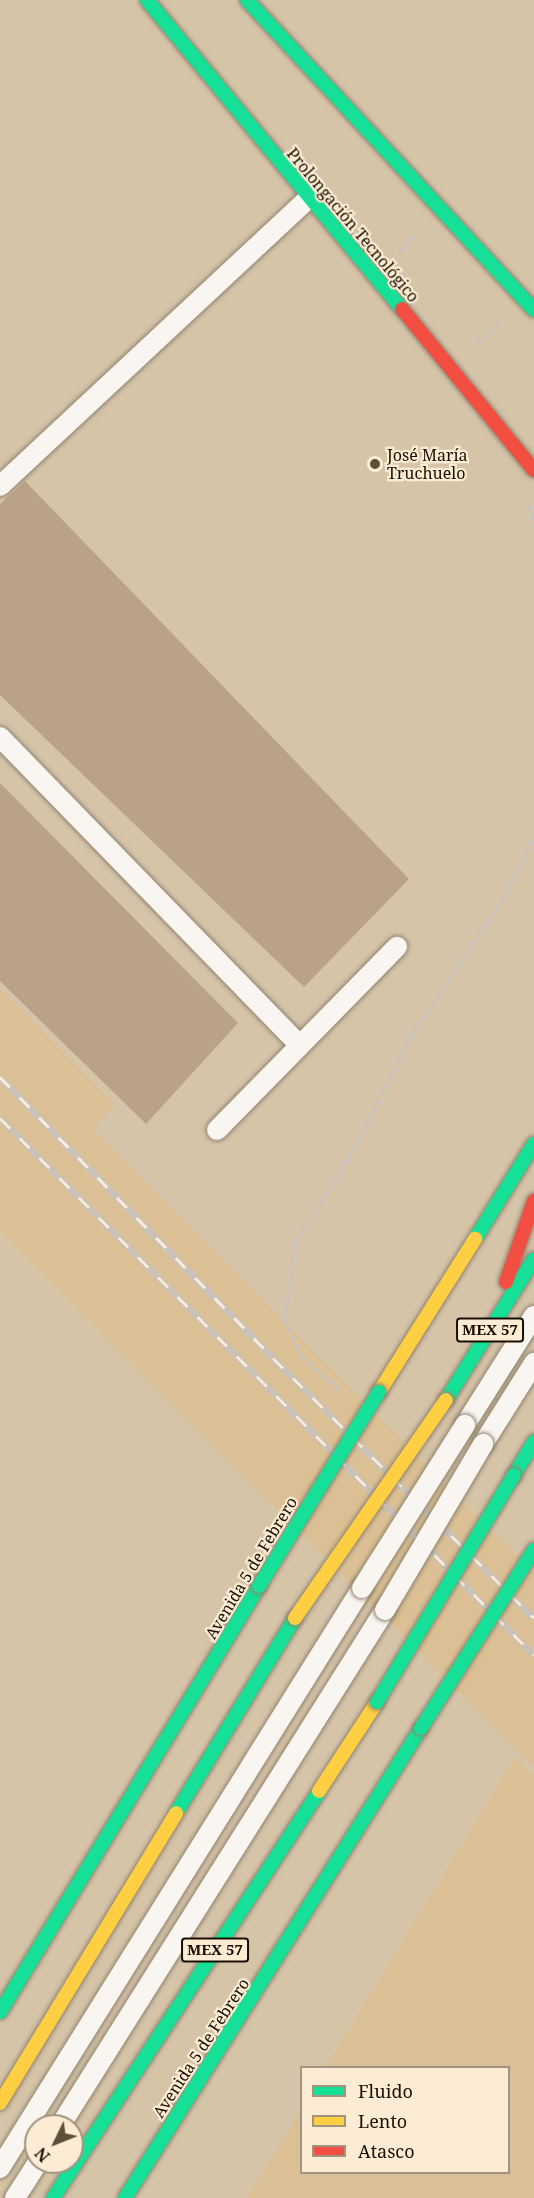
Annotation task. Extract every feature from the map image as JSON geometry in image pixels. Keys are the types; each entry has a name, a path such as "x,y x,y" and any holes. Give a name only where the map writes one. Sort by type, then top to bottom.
{"main road":[{"name":"Prolongación Tecnológico","path":"147,0 309,198 529,455 534,470"},
{"path":"247,0 534,310"},
{"name":"Avenida 5 de Febrero","path":"0,2012 404,1350 534,1144"},
{"path":"489,1332 534,1202"},
{"name":"MEX 57","path":"0,2103 295,1618 446,1400 534,1259"},
{"name":"MEX 57","path":"53,2198 377,1702 534,1442"},
{"name":"Avenida 5 de Febrero","path":"125,2198 534,1550"}],"lane":[{"path":"0,486 309,198"},
{"path":"0,737 300,1045"},
{"path":"217,1130 398,947"},
{"path":"0,2168 534,1316"},
{"path":"68,2114 385,1610 483,1444 534,1363"},
{"path":"15,2198 30,2174"}],"path":[{"path":"391,258 420,232"},
{"path":"469,352 500,322"},
{"path":"346,1397 303,1358 284,1320 296,1242 361,1137 412,1035 496,909 534,838"}],"shaded area":[{"path":"0,989 114,1105 92,1129 534,1573 534,1767 0,1231"},
{"path":"515,1757 534,1776 534,2198 247,2198 300,2111 300,2174 510,2174 510,2066 327,2066"}],"building":[{"path":"25,481 409,879 304,987 0,695 0,504"},
{"path":"0,783 238,1023 146,1124 0,981"}],"railway":[{"path":"0,1077 273,1358 534,1618"},
{"path":"0,1118 534,1655"}],"traffic: fast":[{"path":"147,0 402,309"},
{"path":"247,0 534,310"},
{"path":"475,1239 534,1144"},
{"path":"446,1400 534,1259"},
{"path":"259,1586 379,1392"},
{"path":"514,1475 534,1442"},
{"path":"377,1702 514,1475"},
{"path":"421,1728 534,1550"},
{"path":"0,2012 259,1586"},
{"path":"176,1813 295,1618"},
{"path":"125,2198 421,1728"},
{"path":"53,2198 319,1791"}],"traffic: slow":[{"path":"379,1392 475,1239"},
{"path":"295,1618 446,1400"},
{"path":"319,1791 377,1702"},
{"path":"0,2103 176,1813"}],"traffic: jam":[{"path":"402,309 534,470"},
{"path":"506,1282 534,1201"}],"place":[{"name":"José María Truchuelo","path":"375,464"}]}
